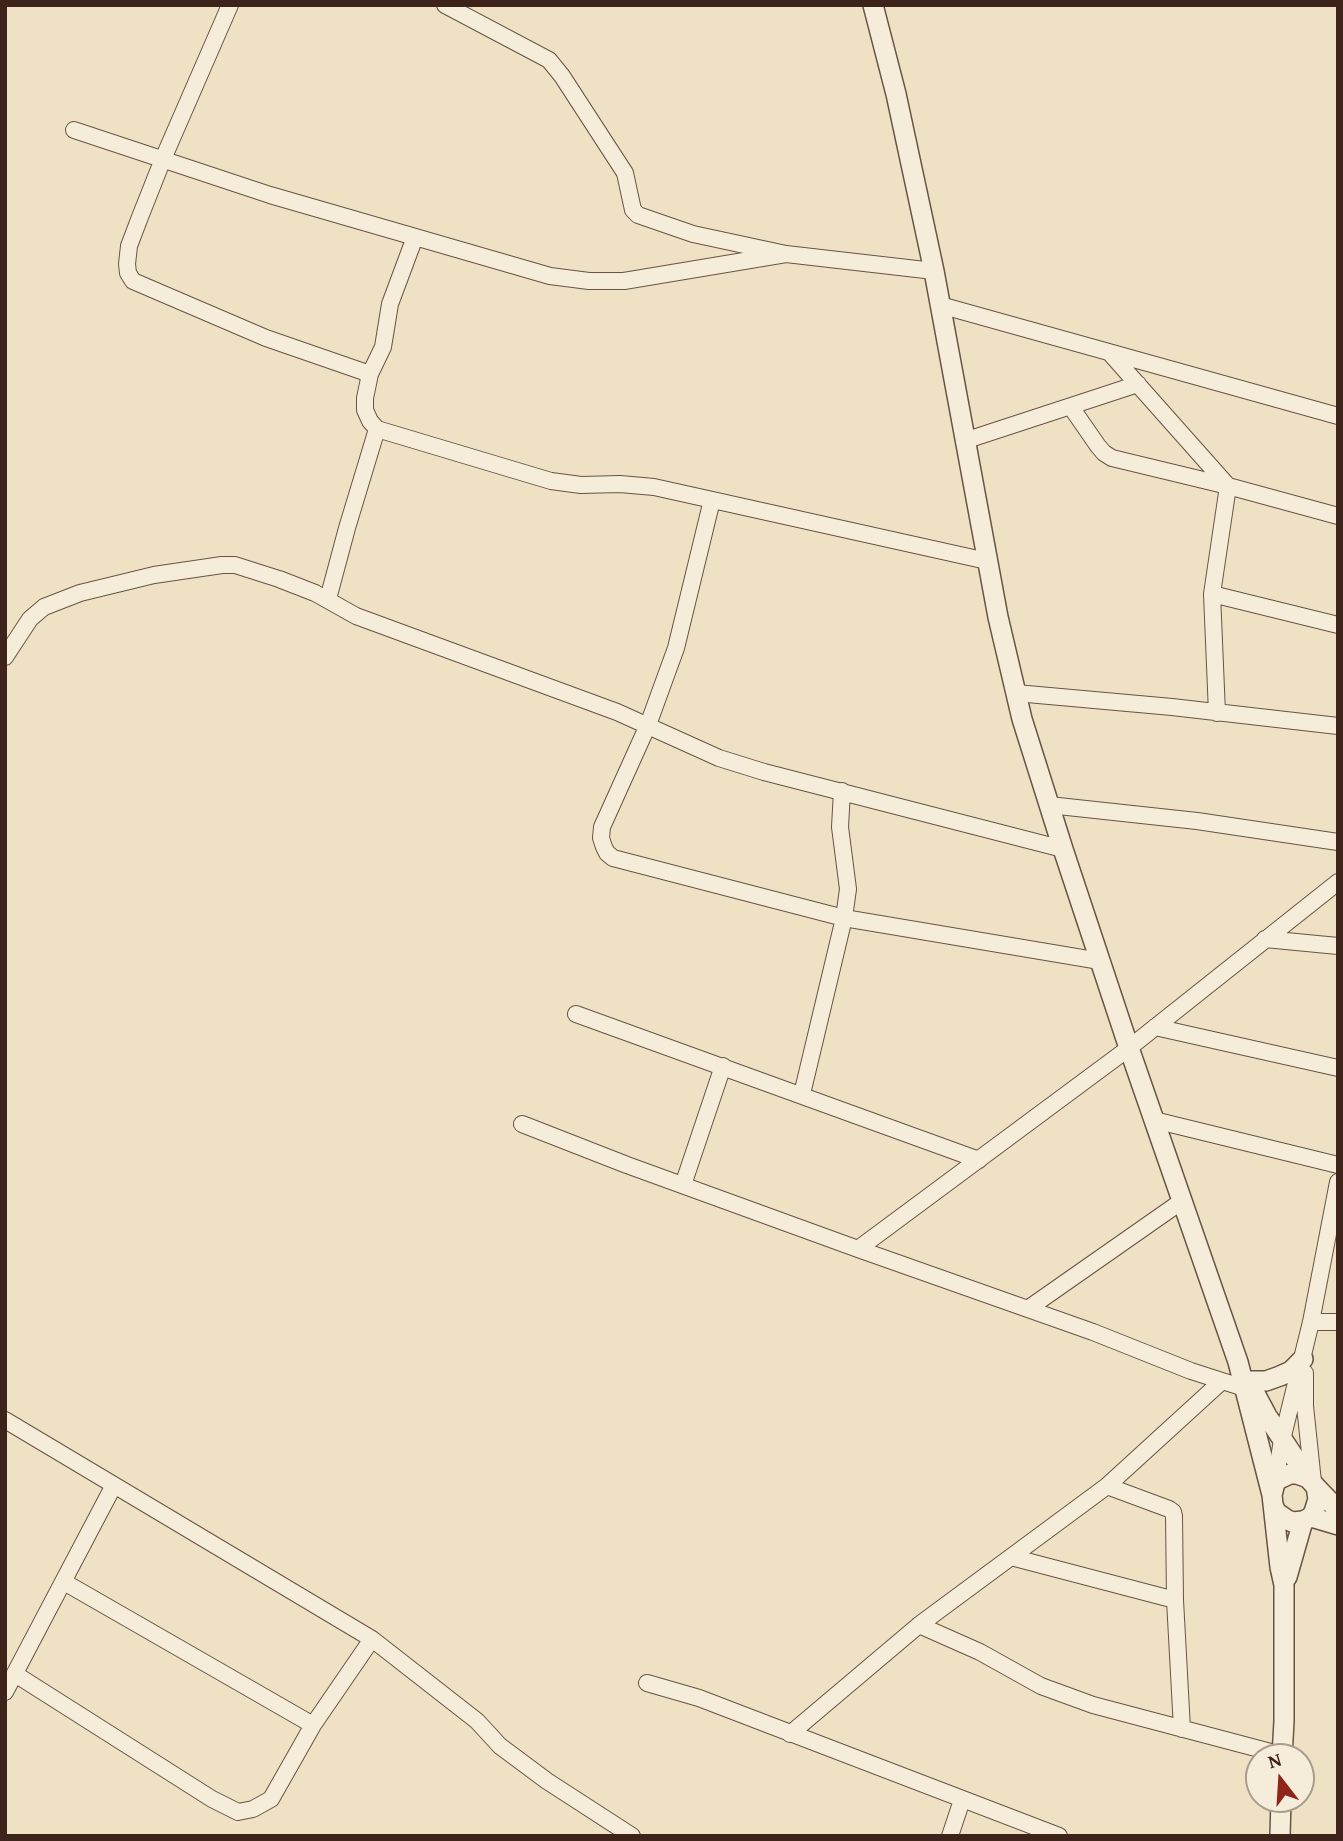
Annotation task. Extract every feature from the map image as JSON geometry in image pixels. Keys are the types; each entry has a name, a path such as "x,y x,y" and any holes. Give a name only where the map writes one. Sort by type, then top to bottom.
{"street":[{"path":"230,5 163,159 129,246 128,273 133,281 266,338 370,374"},
{"path":"445,5 549,60 625,173 633,210 638,215 693,234 786,254 934,271"},
{"path":"873,5 896,94 934,271 998,617 1022,719 1129,1048 1238,1362 1248,1386 1282,1440 1312,1482 1338,1510"},
{"path":"74,130 270,195 550,276 589,281 624,281 786,254"},
{"path":"415,237 390,304 383,347 370,374 365,398 365,410 377,429 551,481 581,485 654,487 988,561"},
{"path":"940,305 1338,416"},
{"path":"1109,351 1228,486 1212,594 1217,713"},
{"path":"964,441 1138,384"},
{"path":"1071,407 1098,446 1112,458 1338,516"},
{"path":"328,599 377,429"},
{"path":"712,500 676,648 648,725 602,827 601,838 607,853 613,858 844,918 1100,961"},
{"path":"5,657 30,619 44,607 79,593 154,575 234,565 279,579 328,599 356,616 648,725 719,758 1063,849"},
{"path":"1212,594 1338,625"},
{"path":"1016,693 1338,726"},
{"path":"802,1094 844,918 848,890 841,827 842,791"},
{"path":"1049,805 1197,821 1338,842"},
{"path":"859,1249 1129,1048 1338,882"},
{"path":"1265,939 1338,946"},
{"path":"576,1014 979,1160"},
{"path":"1155,1027 1338,1068"},
{"path":"683,1185 723,1066"},
{"path":"1154,1120 1338,1166"},
{"path":"522,1124 1222,1381 1248,1386 1266,1381 1291,1371 1304,1354"},
{"path":"1283,1743 1284,1585 1273,1495 1282,1440 1334,1222 1338,1182"},
{"path":"1029,1308 1182,1202"},
{"path":"1311,1322 1338,1322"},
{"path":"1284,1585 1307,1519 1314,1511 1318,1499 1312,1482 1304,1354"},
{"path":"790,1734 919,1625 1107,1486 1222,1381"},
{"path":"1248,1386 1276,1512 1292,1522 1307,1519 1338,1525"},
{"path":"5,1420 372,1639 477,1721 499,1746 632,1836"},
{"path":"1273,1495 1279,1479 1290,1474 1303,1475 1312,1482"},
{"path":"5,1692 114,1485"},
{"path":"1107,1486 1173,1511 1182,1729"},
{"path":"1011,1557 1175,1600"},
{"path":"64,1582 313,1725"},
{"path":"919,1625 980,1653 1041,1686 1093,1705 1245,1746"},
{"path":"15,1674 212,1799 238,1812 253,1809 271,1798 313,1725 372,1639"},
{"path":"647,1682 699,1698 1059,1836"},
{"path":"950,1836 962,1800"},
{"path":"1280,1836 1281,1813"}]}
